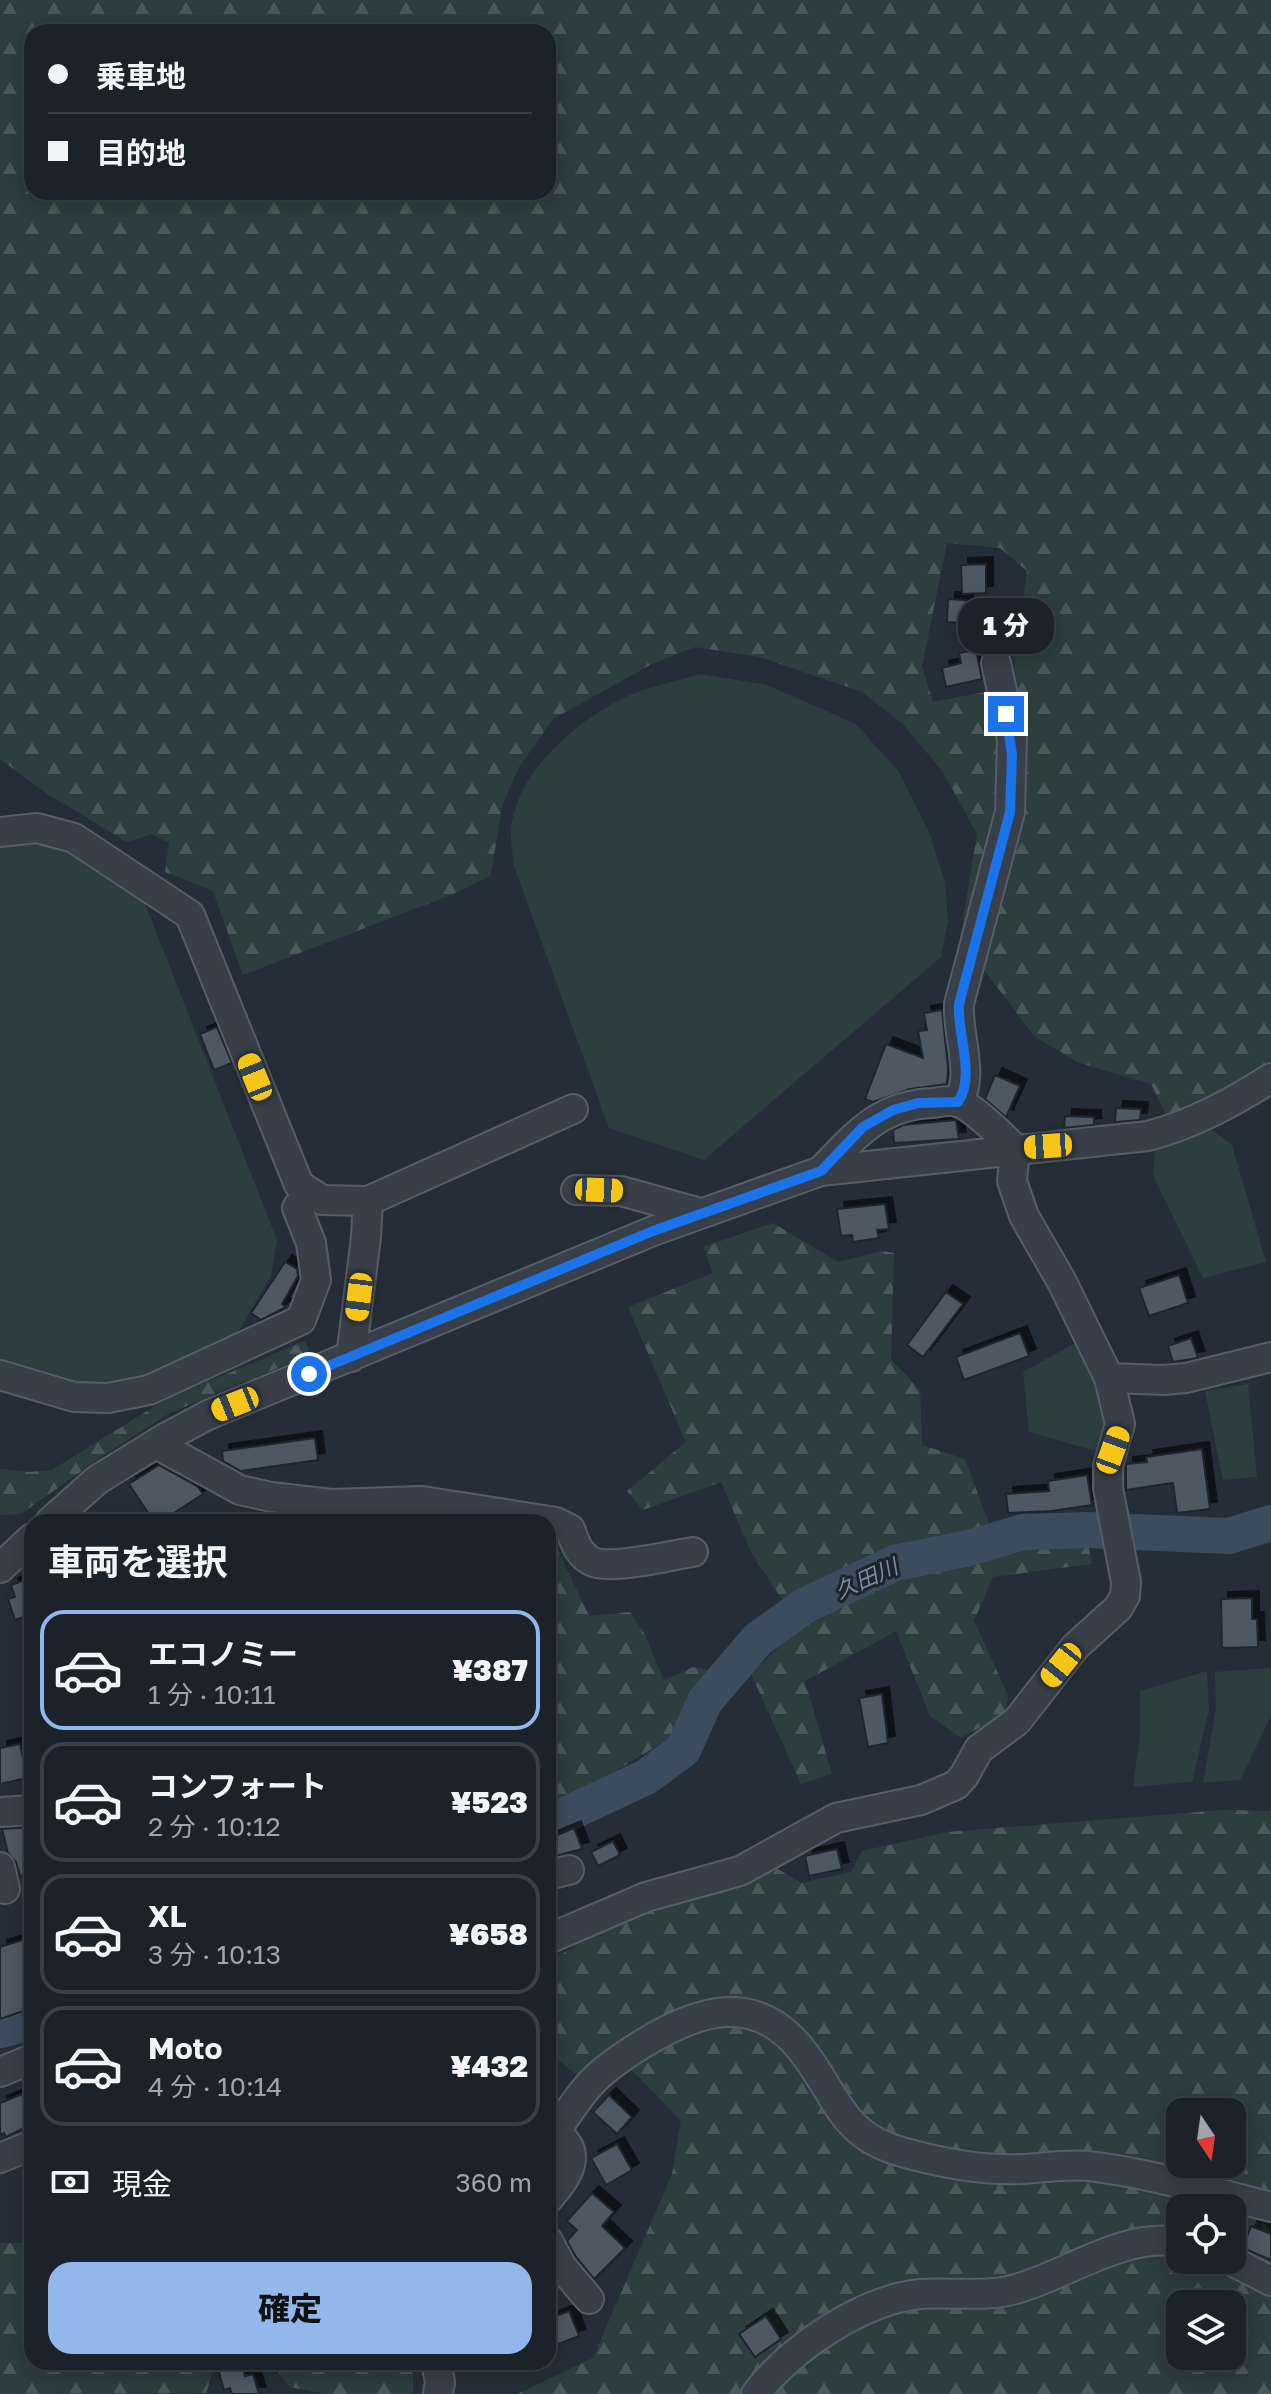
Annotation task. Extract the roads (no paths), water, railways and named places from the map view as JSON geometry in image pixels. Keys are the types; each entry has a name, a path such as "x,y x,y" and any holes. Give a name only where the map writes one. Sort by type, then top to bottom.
{"street":[{"path":"958,1102 966,1077 958,1023 959,1004 1010,812 1012,739 996,663"},
{"path":"0,832 37,828 74,838 190,915 299,1185 322,1200 368,1201 573,1109"},
{"path":"59,1514 97,1480 208,1415 700,1213 821,1171 1148,1136 1176,1129 1205,1116 1271,1078"},
{"path":"821,1171 863,1127 893,1110 918,1103 958,1102 997,1131 1015,1149"},
{"path":"556,1936 646,1897 740,1871 836,1818 921,1800 956,1785 979,1749 1017,1721 1075,1647 1118,1608 1125,1596 1126,1582 1107,1478 1120,1424 1109,1378 1062,1282 1024,1216 1012,1181 1015,1149"},
{"path":"576,1190 621,1191 700,1213"},
{"path":"0,1375 74,1397 108,1398 149,1390 301,1320 316,1280 311,1243 297,1208 309,1192"},
{"path":"351,1357 380,1240 368,1201"},
{"path":"1109,1378 1186,1378 1271,1357"},
{"path":"156,1444 240,1490 261,1495 331,1504 422,1501 505,1514"},
{"path":"556,1522 570,1529 578,1551 593,1562 608,1564 693,1552"},
{"path":"0,1568 24,1546"},
{"path":"0,1812 24,1810"},
{"path":"556,2132 595,2079 629,2053 664,2031 698,2017 736,2011 769,2020 785,2031 803,2051 846,2120 878,2144 980,2168 1084,2166 1130,2172 1271,2207"},
{"path":"0,2072 24,2062"},
{"path":"556,2138 566,2140 572,2158 568,2172 556,2188"},
{"path":"0,2158 24,2148"},
{"path":"756,2394 780,2366 819,2337 867,2309 916,2295 1009,2291 1068,2271 1120,2246 1144,2241 1166,2242"},
{"path":"556,2256 589,2299"},
{"path":"1246,2268 1271,2281"},
{"path":"438,2370 438,2394"}],"waterway":[{"name":"久田川","path":"556,1819 646,1777 683,1750 705,1701 758,1639 806,1605 895,1563 969,1548 1023,1532 1087,1530 1229,1536 1271,1523"},
{"name":"久田川","path":"0,2030 24,2024"}]}
